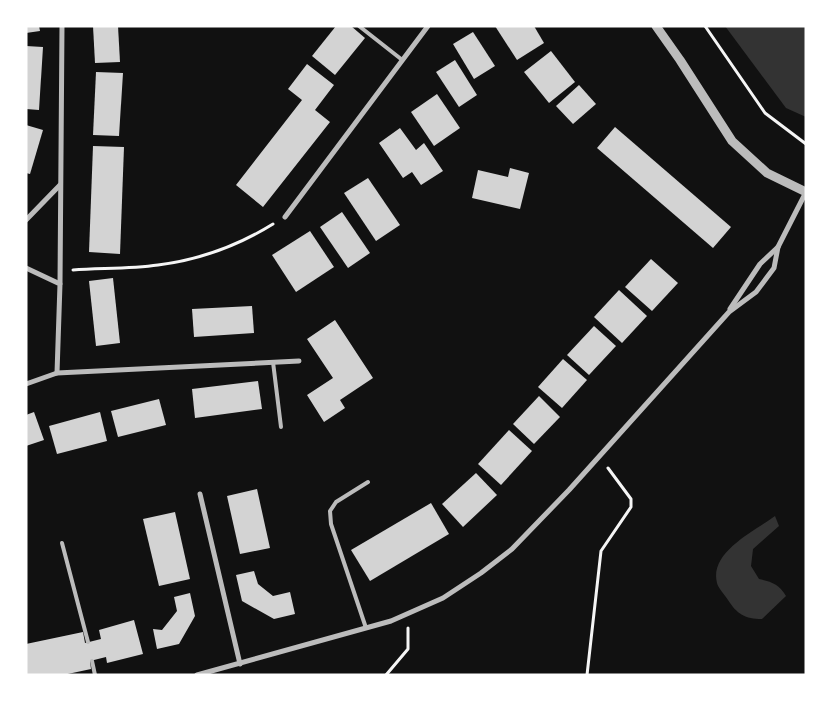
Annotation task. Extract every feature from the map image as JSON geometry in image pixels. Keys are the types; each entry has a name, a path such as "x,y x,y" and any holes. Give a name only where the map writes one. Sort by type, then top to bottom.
{"street":[{"path":"57,373 60,284 62,26"},
{"path":"285,217 401,59 428,26"},
{"path":"656,26 732,141 767,173 806,192 778,248 774,268 756,292 729,312"},
{"path":"26,220 60,186"},
{"path":"196,675 366,628 409,613 443,598 512,550 729,312 760,264 778,248"},
{"path":"26,268 60,284"},
{"path":"26,384 57,373 299,361"},
{"path":"200,494 240,664"}],"lane":[{"path":"359,26 401,59"},
{"path":"273,362 281,427"},
{"path":"366,628 332,524 330,511 336,502 368,482"},
{"path":"62,542 88,642"},
{"path":"92,661 95,675"}],"path":[{"path":"705,26 765,113 806,144"},
{"path":"59,271 158,265 198,256 248,239 285,217"},
{"path":"587,675 601,551 631,507 631,499 599,456"},
{"path":"386,675 408,649 409,613"}],"shaded area":[{"path":"725,26 806,26 806,117 786,108"},
{"path":"775,516 779,526 753,549 751,566 759,579 775,584 786,596 762,619 751,618 742,615 731,605 717,583 716,572 727,552"}],"building":[{"path":"26,26 39,26 40,31 26,33"},
{"path":"93,26 118,26 120,62 95,63"},
{"path":"336,26 351,26 365,38 335,75 312,56"},
{"path":"495,26 534,26 544,43 517,60"},
{"path":"473,32 495,66 474,79 453,44"},
{"path":"26,46 43,47 39,110 26,109"},
{"path":"551,51 575,82 549,103 524,72"},
{"path":"455,60 477,95 459,107 436,72"},
{"path":"307,64 334,85 315,110 330,122 263,207 236,185 302,100 288,89"},
{"path":"96,72 123,73 119,136 93,135"},
{"path":"579,85 596,104 573,124 556,106"},
{"path":"437,94 460,128 434,146 411,112"},
{"path":"26,125 43,130 30,174 26,173"},
{"path":"615,127 731,227 713,248 597,148"},
{"path":"400,128 416,150 424,143 443,171 421,185 412,172 403,178 379,143"},
{"path":"93,146 124,147 120,254 89,252"},
{"path":"510,168 529,173 520,209 472,198 478,170 508,177"},
{"path":"368,178 400,225 376,241 344,193"},
{"path":"342,212 370,253 348,268 320,227"},
{"path":"310,231 334,267 296,292 272,255"},
{"path":"651,259 678,283 652,311 625,287"},
{"path":"113,278 120,343 96,346 89,281"},
{"path":"619,290 647,316 622,343 594,317"},
{"path":"252,306 254,333 194,337 192,309"},
{"path":"335,320 373,378 340,400 345,408 324,422 307,395 333,378 307,339"},
{"path":"594,326 616,346 589,375 567,355"},
{"path":"563,359 587,380 562,408 538,387"},
{"path":"258,381 262,409 195,418 192,389"},
{"path":"539,396 560,417 534,444 513,424"},
{"path":"159,399 166,425 118,437 111,411"},
{"path":"34,412 44,440 26,446 26,415"},
{"path":"100,412 107,441 57,454 49,426"},
{"path":"509,430 532,451 501,485 478,464"},
{"path":"476,473 497,495 463,527 442,504"},
{"path":"257,489 270,548 240,554 227,496"},
{"path":"431,503 449,534 370,581 351,550"},
{"path":"175,512 190,579 159,586 143,519"},
{"path":"254,571 258,584 273,596 290,592 295,614 274,619 242,601 236,575"},
{"path":"190,593 195,616 179,644 157,649 153,629 162,630 177,611 174,597"},
{"path":"134,620 143,654 107,663 106,657 90,661 91,669 63,675 26,675 26,644 83,632 85,643 101,639 99,630"}]}
